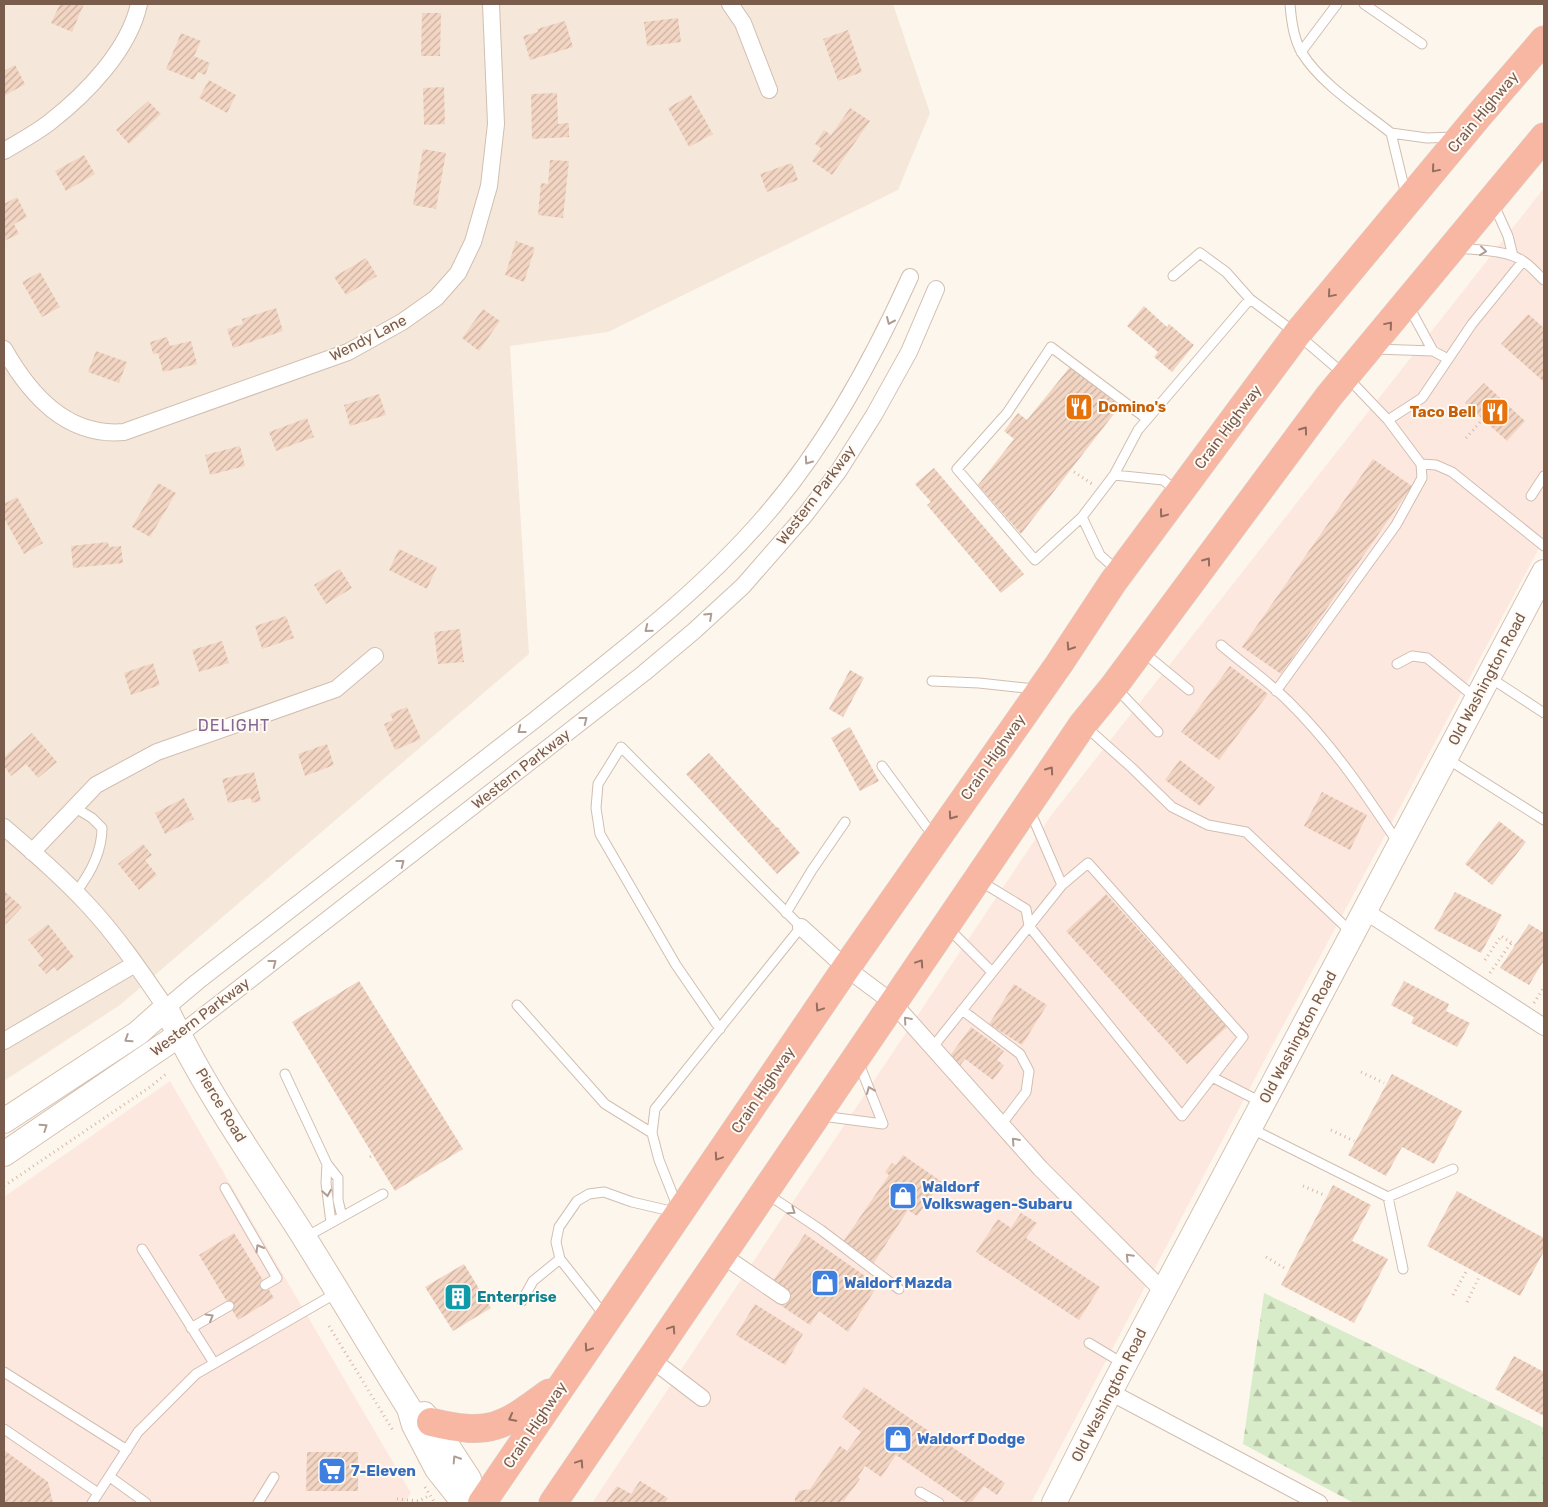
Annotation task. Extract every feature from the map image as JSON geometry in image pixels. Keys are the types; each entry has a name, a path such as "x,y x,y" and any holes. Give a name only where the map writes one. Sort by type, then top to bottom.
{"highway":[{"name":"Crain Highway","path":"482,1503 846,968 1041,690 1119,573 1297,334 1544,40"},
{"path":"552,1503 1082,724 1114,686 1329,396 1491,200 1537,150"},
{"path":"420,1415 466,1429 486,1429 522,1413 566,1380"}],"main road":[{"name":"Old Washington Road","path":"1054,1503 1124,1364 1477,699 1541,586"},
{"name":"Pierce Road","path":"166,1008 179,1035 226,1117 338,1292 420,1415 469,1479 472,1503"},
{"name":"Western Parkway","path":"4,1121 138,1033 166,1008"},
{"name":"Western Parkway","path":"4,1154 179,1035"},
{"name":"Pierce Road","path":"420,1415 414,1425 436,1469 464,1503"}],"street":[{"path":"4,151 49,123 109,65 126,40 139,4"},
{"name":"Wendy Lane","path":"4,350 35,394 55,412 67,421 85,428 113,433 124,432 348,352 416,313 436,298 458,273 473,242 489,186 496,124 491,4"},
{"path":"730,4 743,23 769,90"},
{"name":"Western Parkway","path":"166,1008 196,982 474,767 689,595 765,516 807,462 840,411 885,332 910,277"},
{"name":"Western Parkway","path":"179,1035 644,673 743,586 805,515 838,472 874,415 909,352 936,289"},
{"path":"32,852 96,785 157,752 336,689 375,656"},
{"name":"Pierce Road","path":"4,827 90,906 166,1008"},
{"path":"1365,911 1544,1027"},
{"path":"801,927 846,968 892,1003 1040,1168 1163,1291"},
{"path":"4,1041 135,964"},
{"path":"722,1255 782,1296"},
{"path":"651,1359 702,1398"},
{"path":"1110,1392 1319,1503"}],"lane":[{"path":"1290,4 1292,22 1301,52 1327,83 1391,133 1427,138 1462,136"},
{"path":"1301,52 1337,4"},
{"path":"1364,4 1422,44"},
{"path":"1391,133 1408,202"},
{"path":"1491,200 1508,236 1513,256"},
{"path":"1452,248 1483,250 1513,256 1523,261 1544,280"},
{"path":"1173,276 1200,253 1226,272 1250,299 1297,334 1346,376 1388,420 1422,464 1422,478 1396,525 1276,691"},
{"path":"1388,420 1422,398 1472,324 1523,261"},
{"path":"1147,419 1051,347 1007,413 957,469 1035,560 1082,517 1114,475 1138,430 1250,299"},
{"path":"1407,303 1433,351"},
{"path":"1369,349 1433,351 1448,359"},
{"path":"1422,464 1436,465 1452,472 1544,546"},
{"path":"1114,475 1163,480 1179,493"},
{"path":"1531,496 1544,476"},
{"path":"1082,517 1100,556 1119,573"},
{"path":"1221,645 1288,700 1324,740 1375,807 1400,846"},
{"path":"1140,650 1189,690"},
{"path":"1397,664 1412,656 1427,658 1477,699"},
{"path":"1489,677 1544,712"},
{"path":"932,681 979,683 1041,690"},
{"path":"1114,686 1158,732"},
{"path":"1082,724 1132,768 1172,807 1208,824 1246,832 1353,934"},
{"path":"680,1213 659,1160 652,1133 655,1109 674,1084 720,1029 801,927 621,747 598,784 596,808 600,834 676,965 720,1029"},
{"path":"1446,758 1544,820"},
{"path":"882,766 936,839"},
{"path":"1027,804 1062,885"},
{"path":"74,807 92,818 102,828 102,842 90,874 76,892"},
{"path":"786,912 845,822"},
{"path":"932,1048 992,972 1029,926 1062,885 1088,863 1243,1037 1182,1116 1029,926 1026,909 976,879"},
{"path":"945,925 992,972"},
{"path":"516,1005 605,1104 652,1133"},
{"path":"962,1010 1020,1054 1029,1071 1026,1092 1001,1125"},
{"path":"816,1116 883,1124 856,1057"},
{"path":"285,1074 327,1164 338,1178 338,1200 342,1217"},
{"path":"1212,1078 1263,1103"},
{"path":"1250,1127 1388,1196 1453,1169"},
{"path":"327,1164 326,1183 331,1222"},
{"path":"225,1188 277,1278 265,1285"},
{"path":"607,1320 560,1259 556,1242 559,1227 577,1200 589,1194 604,1192 632,1202 680,1213"},
{"path":"764,1192 820,1230 899,1289"},
{"path":"304,1238 383,1194"},
{"path":"1388,1196 1403,1269"},
{"path":"142,1249 214,1364"},
{"path":"522,1301 533,1281 560,1259"},
{"path":"92,1503 138,1432 196,1374 338,1292"},
{"path":"191,1328 229,1306"},
{"path":"1089,1343 1124,1364"},
{"path":"4,1372 126,1450"},
{"path":"4,1429 98,1493"},
{"path":"110,1477 146,1503"},
{"path":"258,1503 274,1477"},
{"path":"920,1492 939,1503"}],"path":[{"path":"1466,438 1482,420"},
{"path":"1074,472 1102,491"},
{"path":"1485,960 1501,936 1513,944 1493,968"},
{"path":"1361,1072 1384,1083"},
{"path":"4,1186 150,1087 166,1074"},
{"path":"1332,1130 1354,1141"},
{"path":"1303,1186 1326,1196"},
{"path":"1266,1257 1286,1269"},
{"path":"1453,1295 1467,1270"},
{"path":"1467,1302 1479,1277"},
{"path":"329,1326 399,1440"},
{"path":"424,1481 426,1491 435,1503"},
{"path":"397,1500 419,1501 430,1495"}],"shaded area":[{"path":"4,4 893,4 930,113 898,190 608,332 510,346 529,654 120,1005 4,1081"},
{"path":"1544,188 1544,539 1270,1050 1031,1503 592,1503 1050,817"},
{"path":"170,1081 411,1493 404,1503 4,1503 4,1197"}],"green space":[{"path":"1264,1293 1544,1428 1544,1503 1354,1503 1243,1444"}],"building":[{"path":"60,4 84,4 72,32 51,23"},
{"path":"422,13 441,13 440,56 421,56"},
{"path":"678,18 681,42 647,46 644,22"},
{"path":"565,21 573,47 530,60 523,36 538,32 537,29"},
{"path":"848,30 862,72 838,81 823,39"},
{"path":"181,33 201,41 194,56 210,63 205,75 198,72 194,80 166,69"},
{"path":"15,65 25,84 4,96 4,71"},
{"path":"209,80 236,95 227,113 199,98"},
{"path":"444,87 445,124 424,125 423,88"},
{"path":"557,93 558,124 569,123 569,137 532,139 531,94"},
{"path":"691,95 713,134 689,147 668,108"},
{"path":"148,101 161,114 129,144 116,130"},
{"path":"850,108 870,121 832,175 812,161 821,148 815,144 824,130 831,135"},
{"path":"423,149 446,153 436,209 413,205"},
{"path":"84,155 95,174 66,191 55,171"},
{"path":"550,160 569,161 563,218 538,215 541,183 548,184"},
{"path":"792,163 798,180 767,192 760,174"},
{"path":"17,197 27,217 14,224 19,234 4,241 4,204"},
{"path":"516,241 535,248 524,282 505,275"},
{"path":"366,258 377,276 346,295 334,277"},
{"path":"40,272 60,307 42,317 22,282"},
{"path":"1144,306 1167,327 1169,324 1194,345 1172,372 1154,357 1158,352 1127,326"},
{"path":"276,308 283,331 233,348 227,329 243,324 242,319"},
{"path":"483,309 500,321 479,351 462,338"},
{"path":"1528,314 1544,328 1544,382 1501,344"},
{"path":"167,337 170,346 191,341 197,364 163,372 158,353 153,354 150,342"},
{"path":"96,351 127,362 119,383 88,372"},
{"path":"1070,367 1120,406 1021,534 978,485 1014,439 1004,431 1018,413 1027,420"},
{"name":"Taco Bell","path":"1484,383 1525,421 1507,441 1465,403"},
{"path":"379,394 386,415 350,426 344,405"},
{"path":"307,418 314,437 276,451 269,432"},
{"path":"240,446 245,466 210,475 205,455"},
{"path":"1373,459 1412,486 1281,674 1242,647"},
{"path":"934,468 1024,574 1001,593 927,505 931,502 915,484"},
{"path":"158,483 176,493 150,537 132,527"},
{"path":"17,497 43,543 24,554 4,518 4,504"},
{"path":"108,542 109,547 121,546 123,563 73,568 71,546"},
{"path":"399,549 437,567 427,589 389,570"},
{"path":"340,569 352,588 326,604 314,585"},
{"path":"286,616 294,638 262,649 255,626"},
{"path":"460,629 464,662 438,664 434,632"},
{"path":"222,641 229,663 199,672 192,650"},
{"path":"153,663 160,685 131,695 124,673"},
{"path":"1230,666 1268,694 1219,760 1181,732"},
{"path":"850,670 864,678 843,717 829,709"},
{"path":"407,707 421,739 395,750 384,724 393,720 390,714"},
{"path":"850,727 879,781 860,791 831,738"},
{"path":"32,733 57,762 38,778 26,764 11,776 4,766 4,757"},
{"path":"327,744 334,765 305,776 298,754"},
{"path":"709,753 800,853 777,874 686,774"},
{"path":"1180,760 1215,787 1200,806 1165,780"},
{"path":"254,772 261,801 252,803 251,798 228,803 222,779"},
{"path":"1322,792 1367,815 1350,850 1304,826"},
{"path":"184,798 194,819 165,834 155,813"},
{"path":"1499,821 1526,842 1492,885 1465,864"},
{"path":"143,844 152,855 145,860 157,875 139,890 118,864"},
{"path":"4,891 22,907 6,924 4,922"},
{"path":"1455,892 1502,915 1481,953 1434,929"},
{"path":"1106,894 1227,1027 1187,1064 1066,931"},
{"path":"48,924 74,957 57,971 54,967 46,974 38,965 44,960 28,940"},
{"path":"1529,924 1544,933 1544,960 1529,985 1500,968"},
{"path":"359,981 463,1149 395,1191 292,1022"},
{"path":"1404,981 1449,1004 1446,1011 1470,1023 1457,1047 1411,1023 1414,1017 1391,1005"},
{"path":"1014,984 1047,1005 1022,1045 989,1024"},
{"path":"971,1027 1004,1051 997,1060 1004,1065 993,1080 965,1059 958,1068 947,1060"},
{"path":"1392,1074 1462,1111 1434,1164 1402,1147 1386,1176 1348,1155"},
{"name":"Waldorf Volkswagen-Subaru","path":"903,1155 942,1182 917,1216 908,1210 873,1264 843,1242 889,1175 885,1172 892,1163 896,1165"},
{"path":"1333,1185 1371,1205 1352,1241 1388,1259 1354,1323 1281,1285"},
{"path":"1457,1191 1544,1238 1544,1251 1520,1296 1427,1246"},
{"path":"1021,1213 1037,1223 1026,1238 1100,1287 1079,1320 976,1252 998,1219 1011,1228"},
{"path":"234,1233 274,1298 238,1320 199,1255"},
{"name":"Waldorf Mazda","path":"805,1234 878,1285 848,1332 819,1311 810,1325 780,1305 790,1293 773,1281"},
{"name":"Enterprise","path":"464,1264 491,1308 453,1331 425,1287"},
{"path":"755,1304 803,1334 785,1365 736,1335"},
{"path":"1514,1356 1544,1372 1544,1416 1495,1389"},
{"name":"Waldorf Dodge","path":"864,1387 1005,1483 997,1495 984,1486 971,1503 966,1503 896,1455 881,1477 865,1466 858,1477 860,1479 843,1502 842,1500 840,1503 795,1503 795,1498 799,1491 810,1489 840,1446 847,1451 861,1432 842,1417"},
{"path":"4,1450 48,1482 53,1503 4,1503"},
{"name":"7-Eleven","path":"307,1452 358,1452 358,1491 306,1491"},
{"path":"640,1481 668,1498 664,1503 605,1503 617,1486 631,1494"}],"place":[{"name":"Domino's","path":"1079,407"},
{"name":"Taco Bell","path":"1495,412"},
{"name":"Waldorf Volkswagen-Subaru","path":"903,1196"},
{"name":"Waldorf Mazda","path":"825,1283"},
{"name":"Enterprise","path":"458,1297"},
{"name":"Waldorf Dodge","path":"898,1439"},
{"name":"7-Eleven","path":"332,1471"}],"district":[{"name":"DELIGHT","path":"234,725"}]}
